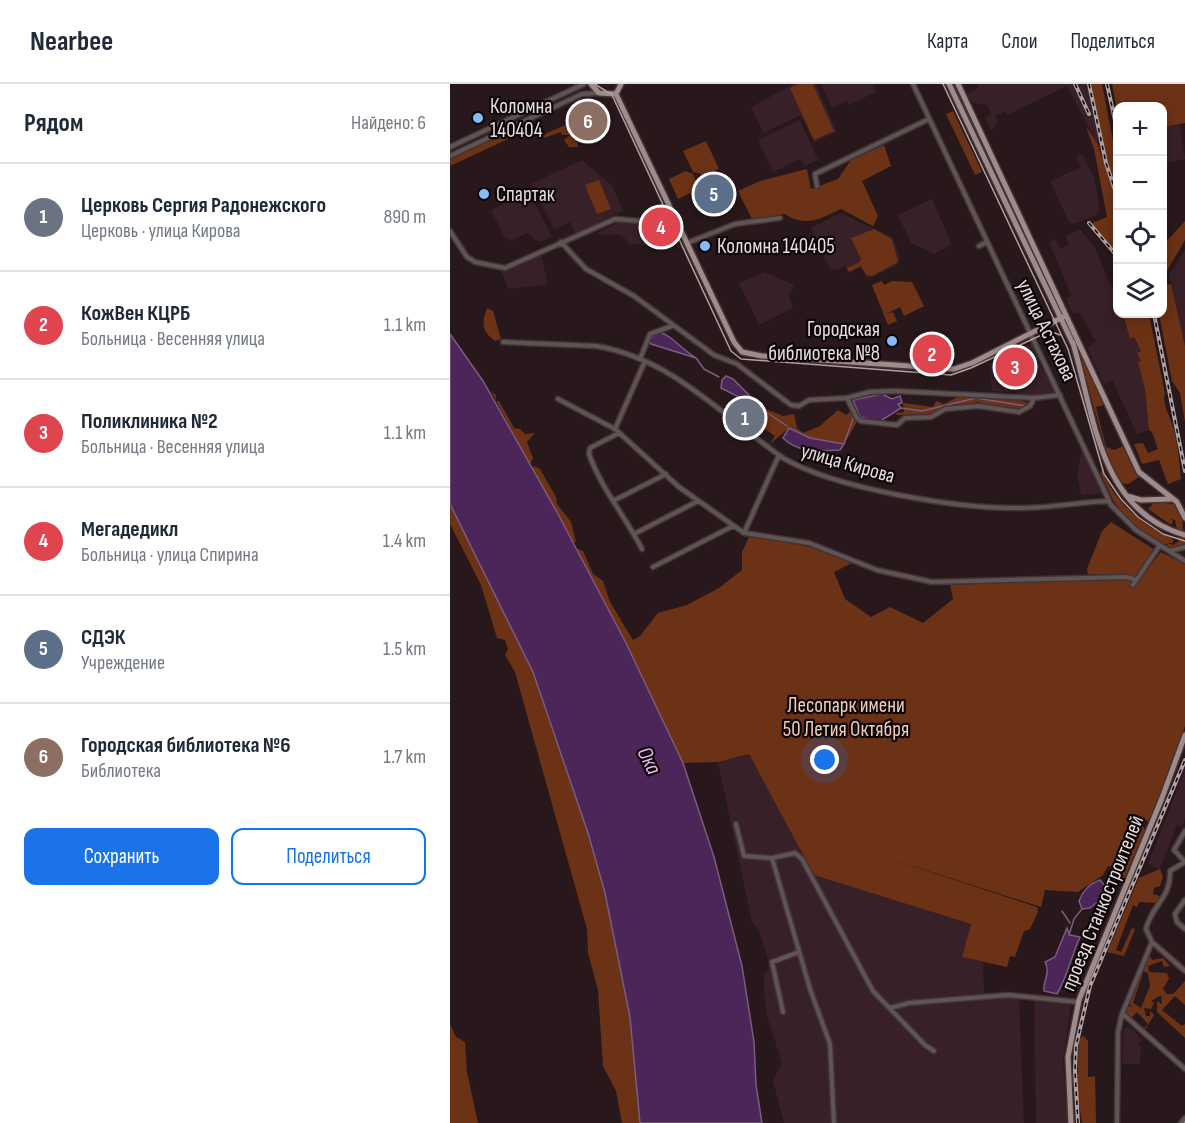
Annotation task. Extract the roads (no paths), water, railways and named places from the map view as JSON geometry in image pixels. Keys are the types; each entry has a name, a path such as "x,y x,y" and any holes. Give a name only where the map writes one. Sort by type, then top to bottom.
{"main road":[{"path":"591,84 599,93 616,94"},
{"path":"616,94 621,84"},
{"name":"улица Астахова","path":"949,84 1063,318 1084,355 1139,472 1174,500"},
{"name":"улица Астахова","path":"958,84 1031,251"},
{"path":"616,94 734,342 742,352 756,355 954,369 1063,318"},
{"path":"959,104 966,100"},
{"path":"974,137 981,134"},
{"name":"улица Астахова","path":"1063,318 1074,346 1102,452 1112,475 1125,496 1144,515 1185,535"},
{"path":"1125,496 1151,500 1174,500 1185,518"},
{"path":"1144,515 1151,500"},
{"name":"проезд Станкостроителей","path":"1071,1123 1068,1057 1078,1002 1162,798 1185,735"}],"street":[{"path":"584,84 450,148 452,155 582,94 599,93"},
{"name":"улица Астахова","path":"913,84 1109,501 1126,522 1185,561"},
{"path":"517,117 519,123"},
{"path":"817,186 815,174 929,119"},
{"path":"450,231 467,257 475,262 505,268 620,217 641,221 649,234 653,236 679,226"},
{"path":"687,243 735,224 780,218"},
{"path":"561,242 583,267 634,296 714,355 737,364 791,405 799,406 809,400 847,398 870,392 895,391 1034,398 1060,395"},
{"path":"979,246 987,242"},
{"path":"642,549 615,500 600,480 589,452 590,448 617,431 650,334 672,326"},
{"name":"улица Кирова","path":"503,342 596,346 643,360 682,381 779,455 799,467 851,484 948,501 1019,508 1109,501"},
{"path":"847,398 861,421 897,425 905,418 931,417 945,410 978,406 1019,412 1030,406 1034,398"},
{"path":"558,399 617,431 698,501 744,533 809,543 877,570 932,582 1127,577 1135,583 1160,545"},
{"path":"744,533 779,455"},
{"path":"615,500 666,474"},
{"path":"634,534 698,501"},
{"path":"653,567 734,526"},
{"path":"1169,551 1185,547"},
{"path":"736,824 744,856 772,858 795,853 802,858 861,973 873,991 925,1045 934,1051"},
{"path":"1185,831 1174,850 1185,862 1170,871 1168,892 1153,909 1146,929 1152,942 1185,971"},
{"path":"772,858 799,952 830,1044 834,1123"},
{"path":"1185,900 1176,914 1177,922 1185,929"},
{"path":"1117,1123 1118,1032 1122,1014 1152,942"},
{"path":"783,1012 772,962 799,952"},
{"path":"890,1008 909,1003 1008,995 1078,1002"},
{"path":"1122,1014 1185,1069"},
{"path":"1181,1123 1185,1118"}],"water":[{"path":"657,331 696,358 651,344 649,341"},
{"name":"Ока","path":"450,334 483,381 558,514 626,643 683,763 714,857 742,966 754,1042 756,1085 762,1123 640,1123 630,1017 605,893 588,833 533,672 450,504"},
{"path":"726,376 733,379 761,407 761,413 755,411 745,400 721,388 722,380"},
{"path":"882,394 892,399 900,396 902,403 898,404 901,408 879,422 860,417 853,400"},
{"path":"789,428 810,438 844,444 840,450 817,451 796,447 783,438"},
{"path":"1100,880 1106,887 1104,897 1090,908 1082,909 1079,901 1082,894"},
{"path":"1067,928 1070,935 1080,937 1057,994 1044,991 1047,973 1045,962 1055,957"}],"waterway":[{"path":"696,358 704,369 719,377"},
{"path":"901,408 922,411 976,398 1026,406"},
{"path":"763,410 787,426"},
{"path":"844,444 854,416"},
{"path":"1069,935 1074,919 1082,909"},
{"path":"1062,911 1070,923"}],"tram line":[{"path":"595,84 612,95 731,351 741,359 951,375 1050,331 1060,335"},
{"path":"943,84 1068,349 1104,474 1121,499 1138,517 1163,534 1185,541"}],"railway":[{"path":"1075,84 1089,114"},
{"path":"1089,84 1106,163 1113,184"},
{"path":"1107,84 1113,111"},
{"path":"1089,223 1113,251"},
{"path":"1155,318 1185,471"},
{"path":"1078,1123 1076,1046 1090,986 1185,760"}],"place":[{"name":"Коломна 140404","path":"478,118"},
{"name":"Городская библиотека №6","path":"588,121"},
{"name":"Спартак","path":"484,194"},
{"name":"СДЭК","path":"714,194"},
{"name":"Мегадедикл","path":"661,227"},
{"name":"Коломна 140405","path":"705,246"},
{"name":"Городская библиотека №8","path":"892,341"},
{"name":"КожВен КЦРБ","path":"932,354"},
{"name":"Поликлиника №2","path":"1015,367"},
{"name":"Церковь Сергия Радонежского","path":"745,418"}],"park label":[{"name":"Лесопарк имени 50 Летия Октября","path":"846,717"}]}
